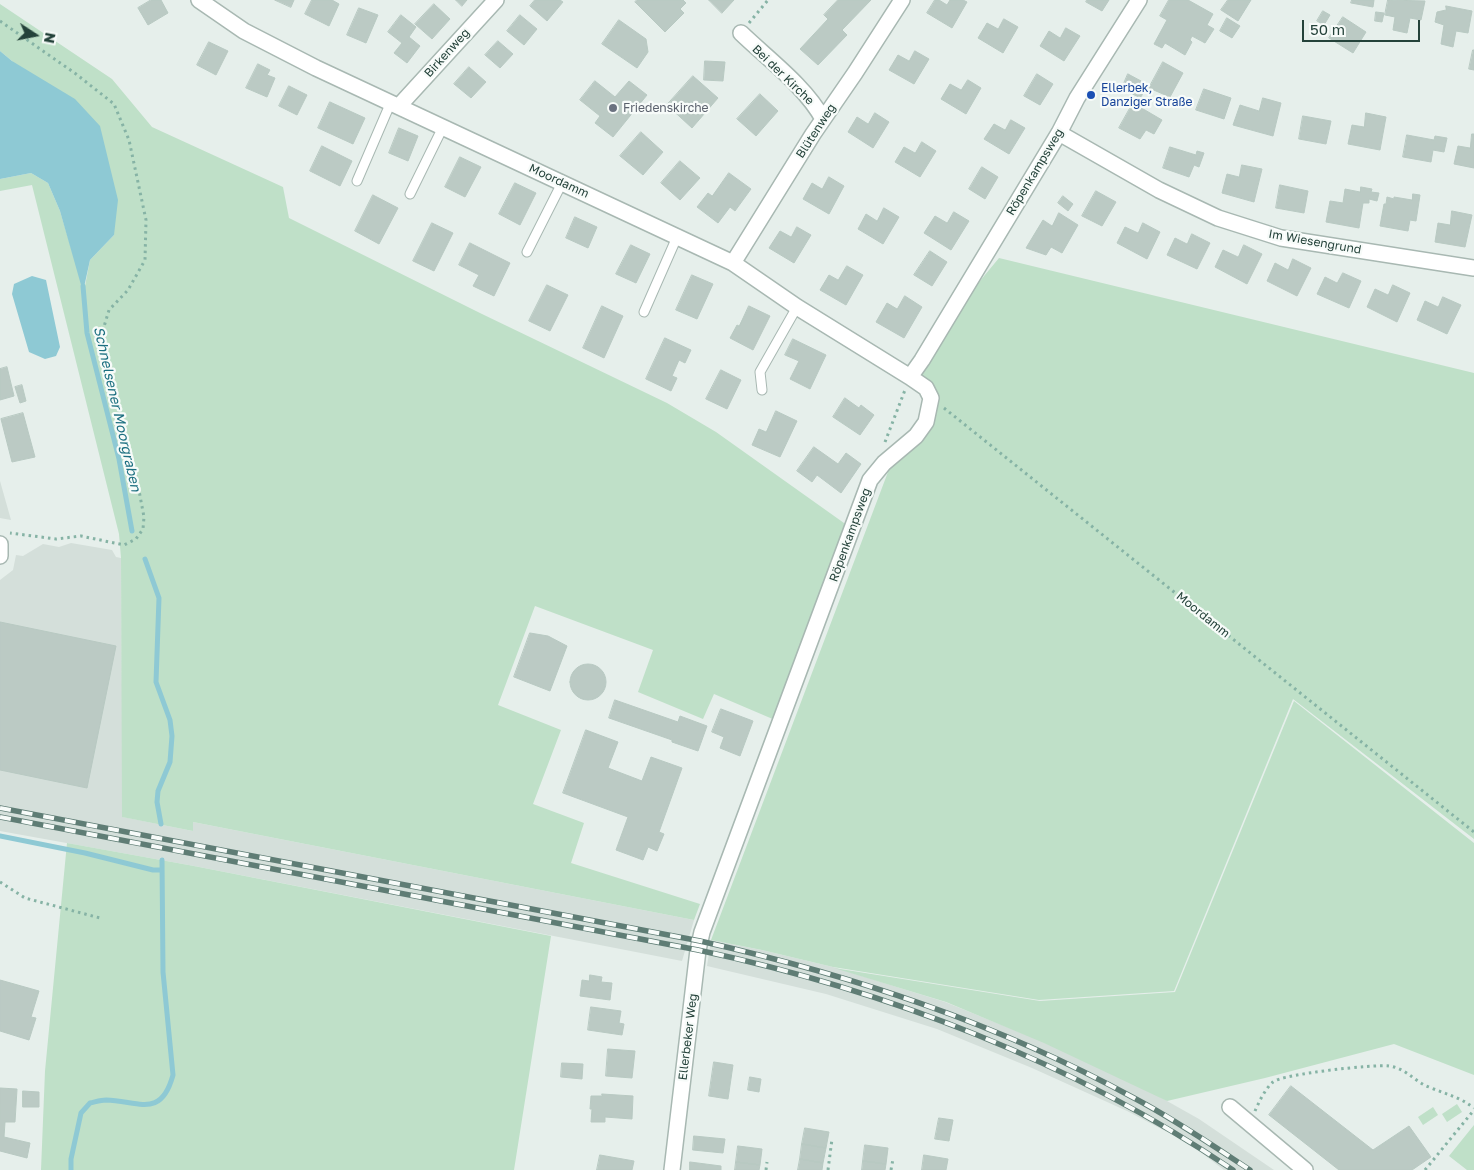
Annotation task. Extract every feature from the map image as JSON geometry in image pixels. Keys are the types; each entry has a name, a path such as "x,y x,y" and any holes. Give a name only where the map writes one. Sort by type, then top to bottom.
{"street":[{"name":"Moordamm","path":"199,0 244,31 316,68 733,264 797,307 910,377"},
{"name":"Birkenweg","path":"395,104 496,0"},
{"name":"Blütenweg","path":"733,264 823,119 902,0"},
{"name":"Röpenkampsweg","path":"910,377 1059,134 1077,98 1139,0"},
{"name":"Bei der Kirche","path":"740,33 802,91 816,107 823,119"},
{"name":"Im Wiesengrund","path":"1059,134 1159,190 1218,218 1263,233 1280,238 1474,268"},
{"path":"910,377 926,388 932,398"},
{"name":"Röpenkampsweg","path":"712,905 870,480 884,463 916,436 926,422 932,398"},
{"path":"0,556 3,539"},
{"name":"Ellerbeker Weg","path":"672,1170 698,950 702,932 712,905"},
{"path":"1230,1107 1305,1170"}],"lane":[{"path":"357,181 395,104"},
{"path":"410,194 443,127"},
{"path":"527,252 562,183"},
{"path":"644,312 677,237"},
{"path":"762,390 760,372 797,307"}],"path":[{"path":"740,33 768,0"},
{"path":"0,22 76,74 114,104 129,140 146,220 145,260 128,290 109,310 103,330 105,352 117,409 137,480 144,517 143,529 136,539 124,544 81,536 56,539 19,533 3,539"},
{"path":"884,446 910,377"},
{"name":"Moordamm","path":"932,398 1474,832"},
{"path":"0,882 26,898 100,918"},
{"path":"1249,1123 1267,1089 1276,1080 1294,1075 1376,1066 1397,1068 1428,1087 1462,1100 1474,1109 1425,1170"},
{"path":"828,1170 832,1139"},
{"path":"890,1170 892,1159"},
{"path":"766,1162 766,1170"}],"shaded area":[{"path":"0,481 11,520 0,518"},
{"path":"71,543 112,550 116,557 121,558 123,817 193,831 193,822 694,920 682,961 194,866 0,831 0,580 13,570 16,555 23,556 43,544 59,547"},
{"path":"711,940 833,967 945,1002 1044,1042 1136,1084 1167,1101 1199,1119 1274,1170 1224,1170 1190,1144 1127,1111 1032,1068 937,1029 826,994 707,966"}],"green space":[{"path":"0,4 112,79 152,127 283,187 289,218 667,403 716,432 851,528 775,720 714,694 703,719 638,692 653,650 535,606 498,705 561,730 533,804 584,823 571,863 700,904 694,920 193,822 193,831 122,817 121,558 119,534 32,185 0,191 0,179 31,173 48,183 60,211 84,291 90,260 114,235 12,61 0,51"},
{"path":"999,258 1474,373 1474,839 1293,699 1174,991 1039,1000 833,967 711,940 891,464 917,445 926,429 929,420 911,364"},
{"path":"1294,701 1474,843 1474,1075 1394,1044 1265,1078 1167,1101 1044,1043 946,1002 834,968 1040,1001 1175,992"},
{"path":"67,843 551,936 514,1170 41,1170 45,1071"},
{"path":"1457,1104 1462,1112 1447,1122 1442,1114"},
{"path":"1433,1107 1438,1115 1423,1125 1418,1117"},
{"path":"1474,1125 1474,1170 1467,1170 1449,1156"}],"water":[{"path":"0,51 12,61 75,99 100,126 118,200 114,235 90,260 83,292 60,211 48,183 31,173 0,179"},
{"path":"32,276 46,280 60,347 56,356 45,359 29,352 12,294 14,284"}],"building":[{"path":"151,0 161,0 168,13 148,25 138,8"},
{"path":"275,0 294,0 291,7"},
{"path":"312,0 332,0 339,4 329,26 305,14"},
{"path":"456,0 467,0 462,6"},
{"path":"535,0 560,0 563,2 547,21 530,6"},
{"path":"637,0 683,0 686,3 680,9 684,13 665,32 635,2"},
{"path":"709,0 734,0 722,13"},
{"path":"838,0 871,0 842,30 847,35 818,65 800,49 828,19 824,15"},
{"path":"935,0 939,0 947,5 950,0 963,0 967,2 952,28 927,13"},
{"path":"1087,0 1109,0 1102,11 1086,2"},
{"path":"1169,0 1188,0 1213,14 1207,25 1214,29 1205,43 1192,36 1190,40 1192,42 1185,55 1165,43 1162,48 1154,44 1167,20 1160,16"},
{"path":"1228,0 1251,0 1238,21 1221,10"},
{"path":"1352,0 1374,0 1373,7 1351,3"},
{"path":"1388,0 1425,1 1421,20 1410,18 1407,33 1393,30 1395,17 1385,15"},
{"path":"434,4 450,19 432,39 415,24"},
{"path":"1446,6 1472,11 1468,33 1456,31 1453,47 1441,44 1444,25 1435,22 1437,12 1446,10"},
{"path":"359,8 378,15 366,43 347,35"},
{"path":"1323,11 1330,15 1324,25 1317,21"},
{"path":"1376,12 1384,13 1382,22 1375,21"},
{"path":"401,15 416,27 409,37 420,46 407,63 394,53 402,43 388,32"},
{"path":"520,15 537,29 524,45 507,31"},
{"path":"1343,17 1366,32 1353,53 1329,38"},
{"path":"1227,18 1240,26 1232,38 1220,31"},
{"path":"1004,19 1018,27 1003,53 978,38 987,23 998,29"},
{"path":"619,20 646,39 648,52 637,68 602,44"},
{"path":"1066,28 1080,36 1064,61 1040,46 1049,31 1060,38"},
{"path":"498,41 513,54 500,68 485,55"},
{"path":"209,42 228,51 216,75 197,65"},
{"path":"1474,50 1474,70 1469,69"},
{"path":"915,51 929,59 914,84 889,70 898,55 909,61"},
{"path":"705,61 725,62 723,81 704,80"},
{"path":"1163,62 1183,73 1170,97 1149,88"},
{"path":"258,64 270,70 267,75 275,78 267,97 246,88"},
{"path":"469,67 486,82 471,98 454,84"},
{"path":"1037,74 1053,84 1040,105 1024,96"},
{"path":"1128,74 1141,81 1145,91 1140,98 1122,88"},
{"path":"693,76 718,98 692,128 667,105"},
{"path":"968,80 981,88 966,114 941,99 950,84 961,90"},
{"name":"Friedenskirche","path":"595,81 615,97 629,81 647,95 613,137 595,123 600,116 580,100"},
{"path":"289,86 307,95 297,115 279,106"},
{"path":"1204,89 1231,98 1224,119 1196,110"},
{"path":"760,94 778,111 756,136 737,119"},
{"path":"1263,98 1281,103 1273,136 1233,125 1240,105 1259,111"},
{"path":"330,102 365,118 353,144 318,128"},
{"path":"1133,103 1162,120 1154,134 1146,130 1140,139 1119,128"},
{"path":"875,113 889,122 873,148 848,132 857,117 868,124"},
{"path":"1366,113 1386,117 1380,150 1348,144 1352,125 1364,127"},
{"path":"1303,116 1331,121 1326,144 1299,139"},
{"path":"1011,120 1025,128 1009,154 984,139 994,124 1005,130"},
{"path":"399,128 418,136 408,161 389,153"},
{"path":"641,132 663,152 643,175 620,156"},
{"path":"1472,134 1474,134 1474,168 1454,164 1458,146 1470,148"},
{"path":"1407,135 1434,140 1435,136 1447,138 1444,152 1433,150 1431,162 1403,157"},
{"path":"922,142 936,151 920,177 895,162 904,147 915,153"},
{"path":"322,146 352,161 340,186 310,171"},
{"path":"1170,147 1196,155 1197,151 1204,153 1199,167 1194,165 1189,177 1163,168"},
{"path":"460,157 481,167 465,197 445,187"},
{"path":"680,161 700,178 680,200 661,183"},
{"path":"1242,165 1262,169 1254,202 1222,193 1227,174 1239,177"},
{"path":"982,167 998,177 985,199 969,189"},
{"path":"729,173 751,189 735,211 730,207 718,223 697,207 708,193 712,196"},
{"path":"829,177 844,186 829,214 803,199 812,183 822,189"},
{"path":"515,183 536,193 520,225 499,214"},
{"path":"1280,185 1308,191 1304,213 1276,208"},
{"path":"1361,187 1372,189 1371,192 1379,193 1377,201 1369,199 1369,203 1363,203 1359,228 1326,222 1330,201 1343,203 1345,189 1360,192"},
{"path":"1096,191 1116,202 1102,226 1082,216"},
{"path":"1413,194 1420,195 1416,221 1410,220 1408,231 1380,226 1387,197 1412,200"},
{"path":"373,195 398,208 379,244 355,231"},
{"path":"1063,196 1073,204 1068,211 1058,203"},
{"path":"884,208 899,217 883,244 858,229 866,214 877,221"},
{"path":"1452,211 1472,215 1465,247 1435,242 1438,223 1450,225"},
{"path":"954,212 969,221 951,250 924,233 935,216 947,223"},
{"path":"1059,213 1078,225 1062,253 1051,247 1046,255 1026,248 1043,220 1052,226"},
{"path":"575,217 597,227 588,248 566,238"},
{"path":"432,223 453,233 434,271 413,261"},
{"path":"1143,223 1160,232 1147,259 1117,243 1125,227 1138,233"},
{"path":"797,227 811,235 794,263 769,248 780,231 791,237"},
{"path":"1192,234 1210,243 1197,269 1167,255 1175,238 1187,244"},
{"path":"470,243 510,263 494,296 473,286 479,275 459,265"},
{"path":"631,245 650,254 636,283 616,274"},
{"path":"1244,245 1262,254 1247,284 1215,267 1223,250 1238,257"},
{"path":"930,251 947,262 932,286 914,275"},
{"path":"1293,259 1311,268 1297,296 1267,281 1275,263 1288,270"},
{"path":"847,266 863,275 846,305 820,290 829,275 838,280"},
{"path":"1343,273 1361,281 1349,308 1317,294 1325,277 1337,283"},
{"path":"692,275 713,284 697,319 676,310"},
{"path":"547,285 568,295 550,331 529,321"},
{"path":"1393,285 1410,293 1397,322 1367,307 1375,289 1388,295"},
{"path":"905,296 922,307 904,338 876,322 887,303 897,309"},
{"path":"1443,297 1461,305 1447,334 1417,320 1425,301 1438,307"},
{"path":"602,306 623,316 604,358 583,348"},
{"path":"749,306 770,316 753,350 730,338 737,325 739,326"},
{"path":"665,338 691,350 685,363 679,360 672,376 677,378 671,391 646,379"},
{"path":"793,339 826,355 810,389 790,379 799,361 785,355"},
{"path":"7,367 14,396 0,400 0,369"},
{"path":"721,370 741,380 727,409 706,399"},
{"path":"22,385 26,401 20,403 15,387"},
{"path":"845,398 859,408 861,405 874,415 860,435 833,417"},
{"path":"776,411 797,421 780,457 752,445 759,429 766,432"},
{"path":"23,413 35,457 12,462 1,419"},
{"path":"814,447 838,464 846,453 861,464 841,493 817,475 812,482 797,471"},
{"path":"0,622 116,646 87,788 0,770"},
{"path":"530,633 548,636 567,646 550,691 514,677"},
{"path":"588,664 595,665 601,669 605,675 605,689 601,695 595,699 588,700 581,699 575,695 571,689 570,682 571,675 575,669 581,665"},
{"path":"615,700 678,722 680,716 707,726 698,751 609,718"},
{"path":"721,709 753,721 740,756 720,748 724,737 712,732"},
{"path":"586,730 618,742 608,768 642,781 651,757 682,768 659,832 664,834 657,851 648,847 643,860 616,850 628,817 563,793"},
{"path":"590,975 602,977 601,982 612,983 610,1000 580,996 582,980 589,981"},
{"path":"0,980 39,991 31,1017 36,1018 29,1040 0,1031"},
{"path":"591,1007 621,1011 619,1023 624,1024 622,1035 588,1030"},
{"path":"608,1049 635,1051 632,1078 606,1076"},
{"path":"714,1062 733,1065 728,1099 709,1096"},
{"path":"562,1063 583,1064 582,1079 561,1077"},
{"path":"750,1077 761,1079 759,1092 748,1090"},
{"path":"1291,1086 1373,1150 1409,1126 1431,1157 1412,1170 1339,1170 1269,1115"},
{"path":"0,1088 17,1089 15,1122 5,1122 4,1137 30,1143 27,1158 0,1151"},
{"path":"23,1091 39,1092 39,1107 23,1107"},
{"path":"602,1094 633,1096 632,1119 605,1117 605,1122 591,1122 591,1096 602,1096"},
{"path":"939,1118 953,1120 949,1141 935,1139"},
{"path":"805,1128 829,1132 826,1148 802,1144"},
{"path":"694,1136 725,1139 723,1153 693,1150"},
{"path":"802,1144 826,1148 823,1163 800,1159"},
{"path":"865,1145 888,1148 886,1164 863,1161"},
{"path":"738,1146 762,1149 760,1165 736,1162"},
{"path":"600,1155 634,1161 632,1170 597,1170"},
{"path":"924,1155 948,1159 946,1170 922,1170"},
{"path":"800,1159 823,1163 822,1170 798,1170"},
{"path":"863,1161 886,1164 885,1170 862,1170"},
{"path":"690,1162 721,1166 721,1170 690,1170"},
{"path":"736,1162 760,1165 759,1170 735,1170"}],"waterway":[{"name":"Schnelsener Moorgraben","path":"83,286 87,333 119,459 132,531"},
{"name":"Schnelsener Moorgraben","path":"145,559 159,598 156,682 170,720 172,736 170,762 158,791 157,802 161,824"},
{"path":"0,836 85,853 153,870 162,870"},
{"path":"71,1170 71,1159 81,1113 90,1103 106,1100 139,1104 155,1103 162,1098 168,1089 173,1075 163,972 162,860"}],"railway":[{"path":"0,808 700,941 813,969 923,1004 977,1024 1030,1047 1082,1071 1149,1106 1193,1132 1250,1170"},
{"path":"0,817 698,950 838,986 976,1034 1043,1063 1172,1131 1233,1170"}],"place":[{"name":"Ellerbek, Danziger Straße","path":"1091,95"},
{"name":"Friedenskirche","path":"613,108"}]}
